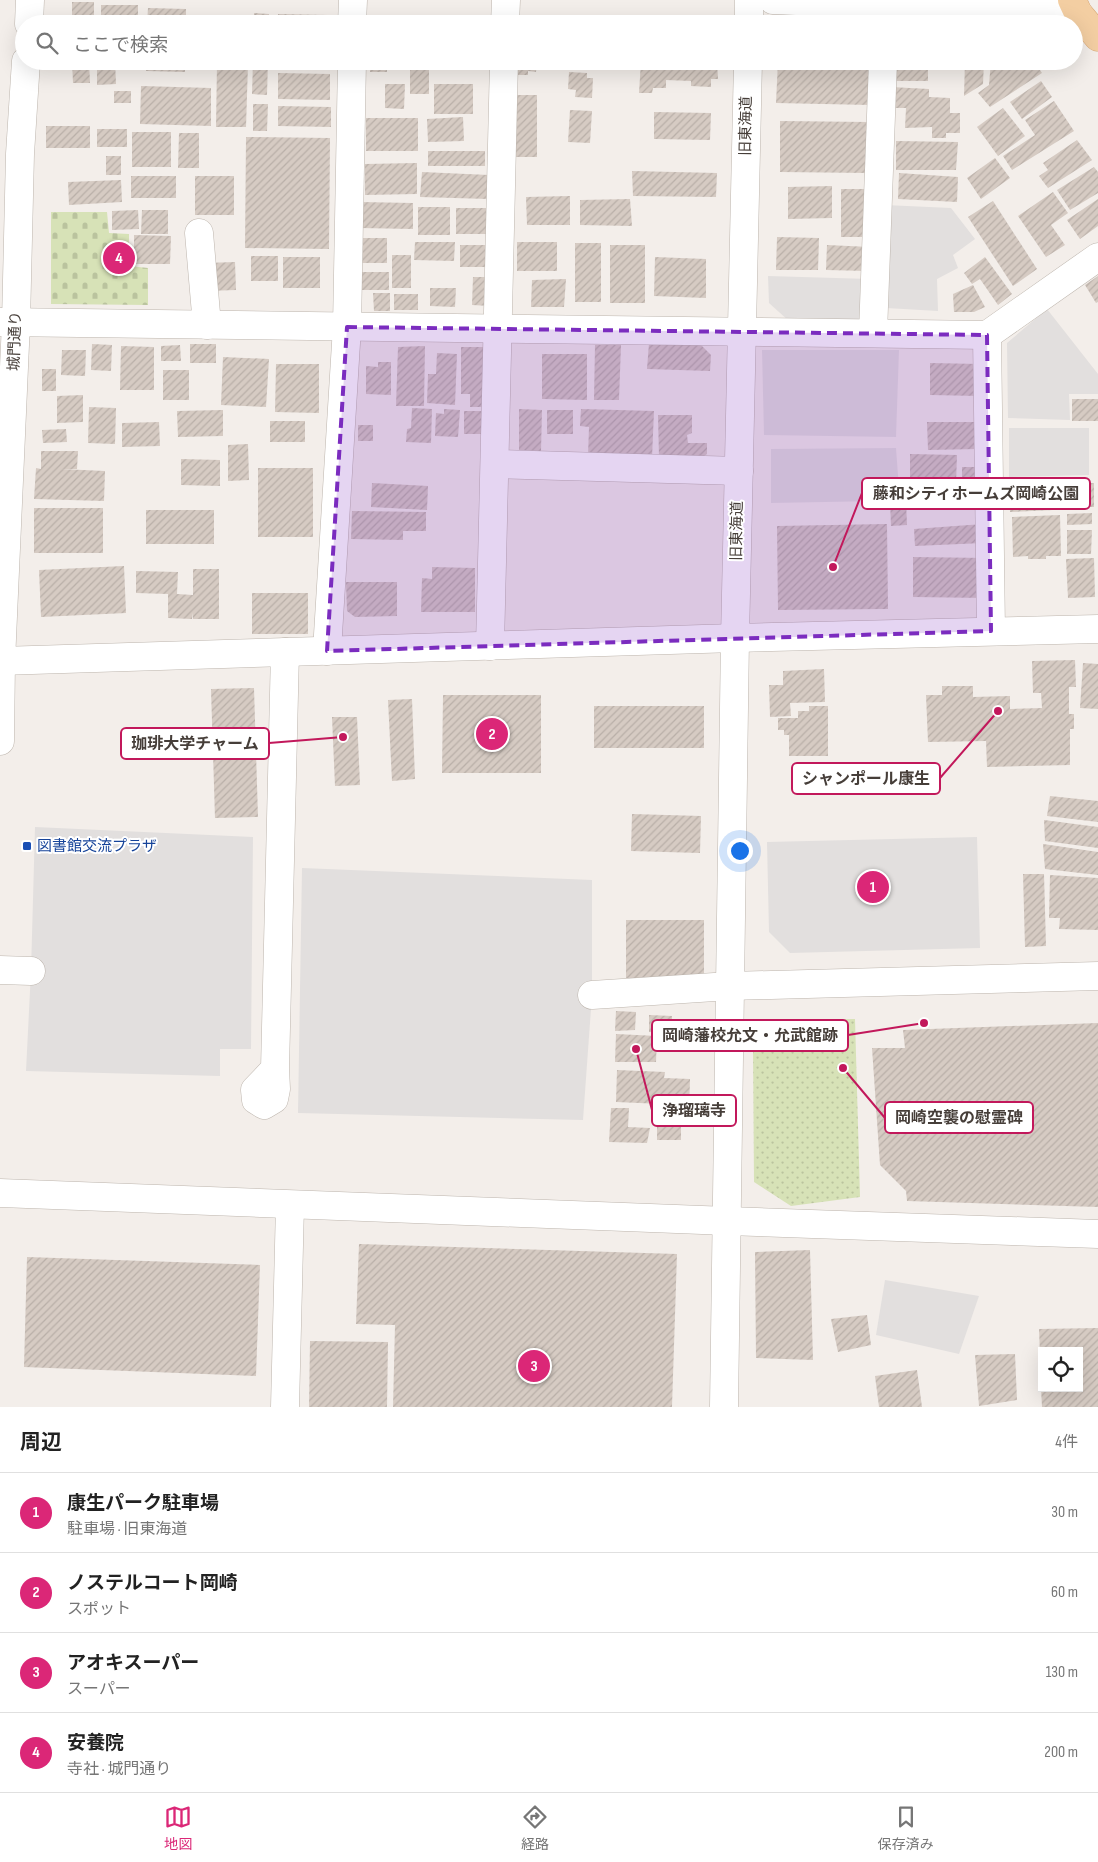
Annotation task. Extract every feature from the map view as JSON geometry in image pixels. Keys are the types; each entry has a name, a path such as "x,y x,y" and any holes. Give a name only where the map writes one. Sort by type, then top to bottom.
{"main road":[{"path":"1083,17 1098,37"}],"street":[{"path":"29,15 30,0"},
{"path":"352,15 353,0"},
{"path":"505,15 506,0"},
{"path":"748,15 749,0"},
{"path":"774,0 884,14 1075,7"},
{"name":"城門通り","path":"0,741 10,152 24,70"},
{"path":"327,651 347,327 352,70"},
{"path":"490,646 504,70"},
{"name":"旧東海道","path":"724,1407 735,638 748,70"},
{"path":"873,333 882,70"},
{"path":"199,233 207,325"},
{"path":"8,322 986,335 1098,257"},
{"path":"986,335 991,631"},
{"path":"495,464 739,471"},
{"path":"1,661 735,638 1098,629"},
{"path":"275,1068 285,652"},
{"path":"0,970 31,971"},
{"path":"592,995 730,986 1098,976"},
{"path":"0,1193 1098,1234"},
{"path":"285,1407 290,1205"}],"highlighted area":[{"path":"347,327 987,335 991,631 327,651"}],"green space":[{"path":"51,212 107,212 109,233 129,234 129,266 148,268 148,305 51,304"},
{"path":"855,1019 860,1197 791,1206 754,1182 753,1047 779,1020"}],"shaded area":[{"path":"885,205 951,208 975,239 953,255 958,268 937,279 938,311 886,308"},
{"path":"768,276 870,279 865,319 789,321 769,303"},
{"path":"1047,309 1098,374 1098,394 1069,394 1070,420 1008,418 1007,343"},
{"path":"762,350 899,350 896,437 764,435"},
{"path":"1009,428 1089,428 1089,475 1009,477"},
{"path":"896,448 899,489 879,490 879,501 771,503 771,449"},
{"path":"35,827 253,837 251,1049 220,1049 220,1076 26,1071"},
{"path":"977,837 980,948 790,953 769,932 767,842"},
{"path":"302,868 592,880 592,995 583,1120 298,1113"},
{"path":"885,1280 979,1296 959,1354 876,1335"}],"building":[{"path":"72,2 94,2 94,15 72,15"},
{"path":"101,5 138,5 138,15 101,15"},
{"path":"148,8 186,9 186,15 148,15"},
{"path":"254,13 269,14 269,15 254,15"},
{"path":"278,14 328,15 278,15"},
{"path":"72,70 89,70 90,83 73,83"},
{"path":"97,70 115,70 116,84 97,85"},
{"path":"185,70 185,72 146,71"},
{"path":"217,70 248,70 246,127 216,127"},
{"path":"253,70 268,70 267,95 252,94"},
{"path":"370,70 387,70 387,72 370,72"},
{"path":"410,70 429,70 429,94 410,94"},
{"path":"515,70 536,70 536,72 528,71 528,75 515,75"},
{"path":"640,70 718,70 718,79 711,79 711,87 691,86 691,81 666,80 666,88 653,88 652,93 639,93"},
{"path":"778,70 869,70 870,105 776,103"},
{"path":"890,70 928,70 928,81 890,81"},
{"path":"965,70 984,70 983,84 964,96"},
{"path":"990,70 1040,70 1042,73 990,107 978,93 989,85"},
{"path":"569,72 587,73 587,78 593,78 592,98 575,97 576,90 568,89"},
{"path":"278,73 330,74 330,100 278,99"},
{"path":"1041,81 1052,97 1022,119 1010,102"},
{"path":"385,84 405,84 404,109 385,108"},
{"path":"434,84 473,84 473,114 434,114"},
{"path":"141,86 211,88 211,126 140,124"},
{"path":"891,87 929,89 929,97 950,98 950,113 960,113 960,133 946,133 946,138 932,138 932,127 905,128 906,108 892,108"},
{"path":"114,91 131,91 131,103 114,103"},
{"path":"515,95 537,95 537,157 515,157"},
{"path":"1054,101 1074,131 1012,170 1003,156 1035,135 1025,120"},
{"path":"253,104 268,104 267,131 253,131"},
{"path":"278,106 331,107 331,127 278,126"},
{"path":"1003,108 1025,136 998,156 977,127"},
{"path":"570,110 592,111 590,143 568,142"},
{"path":"654,112 711,113 710,140 654,139"},
{"path":"463,117 464,141 428,142 427,119"},
{"path":"366,118 418,118 418,151 366,151"},
{"path":"780,121 868,122 867,173 780,172"},
{"path":"46,126 90,126 90,148 46,148"},
{"path":"97,129 127,129 127,147 97,147"},
{"path":"132,132 171,132 171,167 132,167"},
{"path":"179,133 199,133 199,168 178,168"},
{"path":"246,137 330,138 329,249 245,248"},
{"path":"1077,140 1092,160 1048,188 1039,176 1048,170 1043,163"},
{"path":"896,141 958,142 956,170 896,170"},
{"path":"428,151 485,151 485,166 428,166"},
{"path":"106,156 121,156 121,175 106,175"},
{"path":"995,158 1010,178 981,199 967,178"},
{"path":"417,163 417,194 365,195 365,164"},
{"path":"1094,167 1098,172 1098,193 1070,210 1057,190"},
{"path":"632,171 717,173 716,197 633,196"},
{"path":"422,172 489,175 488,199 420,197"},
{"path":"899,173 958,177 957,202 898,199"},
{"path":"131,176 176,176 176,198 131,198"},
{"path":"195,176 234,176 234,215 195,215"},
{"path":"121,180 122,202 69,205 68,182"},
{"path":"832,186 832,218 788,219 788,187"},
{"path":"841,189 868,189 868,237 841,237"},
{"path":"1053,192 1068,213 1051,225 1065,245 1046,257 1018,216"},
{"path":"570,196 570,225 527,225 526,197"},
{"path":"630,199 632,226 580,225 580,200"},
{"path":"1098,199 1098,226 1080,239 1067,220"},
{"path":"993,201 1037,269 1013,286 968,217"},
{"path":"360,202 413,203 413,229 360,228"},
{"path":"418,207 450,207 450,235 418,235"},
{"path":"456,208 493,208 493,234 456,234"},
{"path":"138,210 139,229 112,230 112,211"},
{"path":"142,210 168,210 168,234 141,234"},
{"path":"134,235 171,236 170,264 134,264"},
{"path":"777,237 819,238 818,270 776,270"},
{"path":"361,238 387,238 387,263 361,263"},
{"path":"415,242 455,242 454,261 414,260"},
{"path":"517,242 557,242 557,271 517,271"},
{"path":"575,243 601,243 601,302 575,302"},
{"path":"460,245 495,245 495,267 460,267"},
{"path":"610,245 645,245 645,303 610,303"},
{"path":"827,245 870,247 868,271 826,270"},
{"path":"392,255 411,255 411,288 392,288"},
{"path":"251,256 278,256 278,281 251,281"},
{"path":"283,257 320,257 320,288 283,288"},
{"path":"655,257 706,259 706,298 654,296"},
{"path":"985,257 1012,294 998,305 980,279 972,284 964,273"},
{"path":"235,262 236,290 207,291 206,263"},
{"path":"360,272 389,272 389,290 360,290"},
{"path":"1098,276 1098,302 1096,303 1085,285"},
{"path":"473,277 491,277 490,306 472,305"},
{"path":"566,279 564,307 531,307 532,280"},
{"path":"973,285 985,307 974,312 954,312 953,294"},
{"path":"430,288 456,288 455,307 430,306"},
{"path":"373,293 390,293 390,311 374,311"},
{"path":"394,294 418,294 418,310 394,310"},
{"path":"649,343 701,345 711,355 710,371 647,369"},
{"path":"92,344 112,345 111,371 91,370"},
{"path":"190,344 216,344 216,363 190,363"},
{"path":"180,345 181,361 161,361 161,346"},
{"path":"595,345 621,345 619,400 594,400"},
{"path":"121,346 154,347 154,390 120,390"},
{"path":"425,346 424,406 396,406 398,347"},
{"path":"461,347 492,347 492,407 470,407 470,394 461,394"},
{"path":"62,350 86,350 85,376 61,375"},
{"path":"437,353 457,354 455,405 427,403 428,374 436,374"},
{"path":"542,354 587,354 587,400 542,399"},
{"path":"223,357 269,359 266,407 221,405"},
{"path":"378,362 391,362 391,395 366,394 366,366 378,367"},
{"path":"930,363 980,364 979,396 930,395"},
{"path":"276,364 319,364 319,413 275,412"},
{"path":"42,369 56,369 56,391 42,391"},
{"path":"163,370 189,370 189,400 163,400"},
{"path":"83,395 83,422 57,423 57,396"},
{"path":"1072,399 1098,399 1098,421 1072,421"},
{"path":"89,407 116,408 115,444 88,443"},
{"path":"412,408 432,409 431,443 406,442 407,429 411,428"},
{"path":"444,409 460,410 458,437 435,436 436,413 444,414"},
{"path":"519,409 542,410 541,451 519,450"},
{"path":"581,409 654,411 652,458 588,456 589,427 580,426"},
{"path":"223,410 223,436 178,437 177,411"},
{"path":"547,410 573,410 573,434 547,434"},
{"path":"464,411 488,411 488,434 464,434"},
{"path":"658,415 692,415 692,433 687,435 688,443 707,443 707,454 701,458 659,458"},
{"path":"270,421 305,421 305,442 270,442"},
{"path":"159,422 160,446 122,447 122,423"},
{"path":"927,422 979,422 979,449 928,450"},
{"path":"358,425 373,425 373,441 358,441"},
{"path":"66,429 67,442 43,443 42,430"},
{"path":"248,444 249,480 228,481 228,445"},
{"path":"41,451 78,451 77,469 61,469 105,471 104,501 34,499 36,468 41,469"},
{"path":"910,454 957,455 956,484 910,483"},
{"path":"181,459 220,460 220,486 181,485"},
{"path":"962,467 980,467 980,500 962,500"},
{"path":"258,468 313,468 313,537 258,537"},
{"path":"1067,481 1067,498 1052,498 1053,510 1010,512 1009,483"},
{"path":"372,483 428,486 427,510 371,507"},
{"path":"1077,483 1094,483 1094,507 1077,507"},
{"path":"890,501 906,501 907,525 891,526"},
{"path":"34,508 103,508 103,553 34,553"},
{"path":"146,510 214,510 214,544 146,544"},
{"path":"352,511 426,512 426,531 403,531 403,540 351,539"},
{"path":"1092,513 1092,524 1067,525 1067,514"},
{"path":"1060,515 1061,556 1046,556 1046,559 1028,559 1028,556 1013,557 1012,517"},
{"path":"887,524 888,609 778,610 777,526"},
{"path":"983,524 983,543 915,546 914,529"},
{"path":"1067,530 1092,530 1091,554 1067,554"},
{"path":"913,557 986,558 986,598 913,597"},
{"path":"1094,558 1095,597 1068,598 1066,559"},
{"path":"124,566 126,613 41,617 39,570"},
{"path":"432,567 475,568 475,612 421,612 422,578 432,579"},
{"path":"193,569 219,569 219,619 193,619 193,613 192,619 168,618 168,594 136,593 136,571 178,572 177,594 193,595"},
{"path":"346,582 397,582 397,616 355,617 347,611"},
{"path":"252,593 308,593 308,634 252,634"},
{"path":"1075,660 1076,687 1069,687 1069,714 1074,714 1074,729 1070,729 1070,765 987,767 986,741 928,742 926,695 942,695 942,686 973,686 973,697 1010,696 1010,709 1042,708 1041,693 1033,693 1032,661"},
{"path":"1083,663 1098,664 1098,709 1080,708"},
{"path":"824,669 825,702 790,703 791,716 770,717 769,685 783,685 783,671"},
{"path":"254,688 258,817 215,818 211,689"},
{"path":"443,695 541,695 541,773 442,773"},
{"path":"412,699 415,779 392,781 388,700"},
{"path":"594,706 704,706 704,748 594,748"},
{"path":"809,706 828,706 828,756 789,756 789,735 784,735 784,730 778,730 778,718 798,718 798,711 809,711"},
{"path":"332,717 357,717 360,785 335,786"},
{"path":"1050,796 1098,801 1098,822 1047,816"},
{"path":"632,814 701,816 700,853 631,851"},
{"path":"1044,820 1098,827 1098,848 1045,841"},
{"path":"1043,844 1098,852 1098,875 1045,869"},
{"path":"1023,874 1044,874 1046,946 1025,947"},
{"path":"1050,875 1098,878 1098,930 1059,929 1060,918 1049,918"},
{"path":"626,920 704,920 704,978 626,978"},
{"path":"616,1011 636,1012 635,1030 615,1031"},
{"path":"649,1015 672,1016 672,1033 649,1032"},
{"path":"1098,1023 1098,1207 907,1201 906,1191 880,1165 872,1048 905,1048 903,1030"},
{"path":"616,1034 657,1036 656,1062 615,1062"},
{"path":"617,1070 665,1072 664,1078 690,1079 689,1112 661,1112 662,1104 616,1102"},
{"path":"611,1108 629,1108 628,1127 650,1128 647,1143 609,1142"},
{"path":"657,1119 681,1119 681,1140 657,1140"},
{"path":"359,1244 677,1254 672,1407 393,1407 395,1325 356,1324"},
{"path":"810,1250 813,1360 756,1358 755,1252"},
{"path":"27,1257 260,1265 256,1376 24,1367"},
{"path":"867,1315 871,1345 838,1352 831,1319"},
{"path":"1098,1328 1098,1407 1042,1407 1041,1392 1083,1392 1083,1347 1040,1347 1039,1329"},
{"path":"310,1341 388,1342 387,1407 309,1407"},
{"path":"1015,1354 1017,1400 979,1406 975,1355"},
{"path":"917,1370 922,1407 879,1407 875,1376"}],"place":[{"name":"安養院","path":"119,258"},
{"name":"藤和シティホームズ岡崎公園","path":"833,567"},
{"name":"シャンポール康生","path":"998,711"},
{"name":"ノステルコート岡崎","path":"492,734"},
{"name":"珈琲大学チャーム","path":"343,737"},
{"name":"図書館交流プラザ","path":"27,846"},
{"name":"康生パーク駐車場","path":"873,887"},
{"name":"岡崎藩校允文・允武館跡","path":"924,1023"},
{"name":"浄瑠璃寺","path":"636,1049"},
{"name":"岡崎空襲の慰霊碑","path":"843,1068"},
{"name":"アオキスーパー","path":"534,1366"}]}
